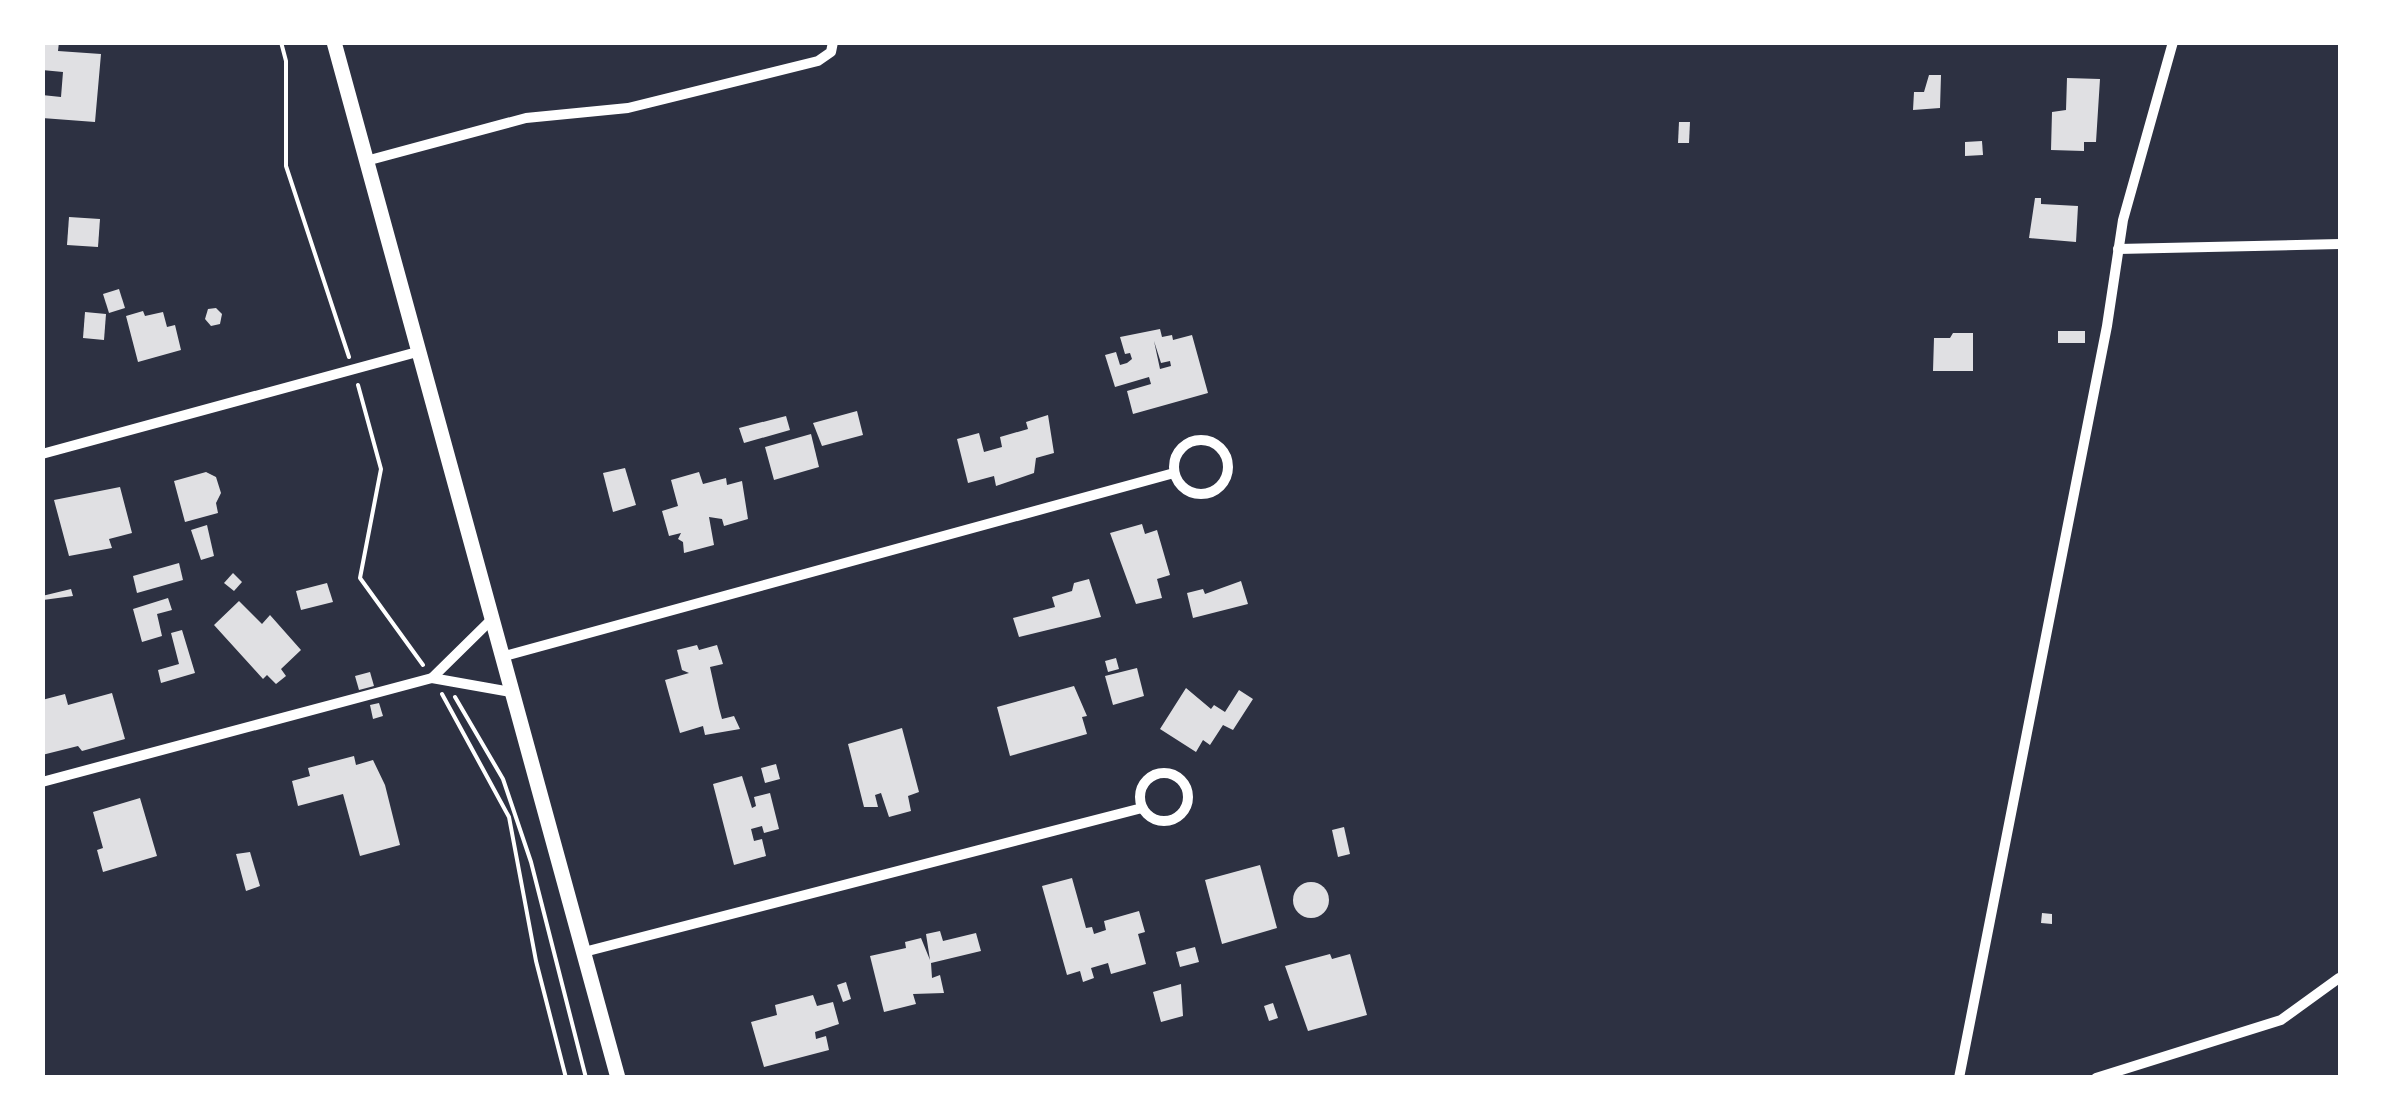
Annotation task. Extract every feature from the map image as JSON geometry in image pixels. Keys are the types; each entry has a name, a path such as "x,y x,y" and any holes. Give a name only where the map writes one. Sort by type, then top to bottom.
{"street":[{"path":"334,42 618,1078"},
{"path":"366,161 526,118 628,108 818,61 831,52 833,42"},
{"path":"1959,1078 2118,249 2173,42"},
{"path":"2118,249 2340,244"},
{"path":"42,454 417,352"},
{"path":"1209,440 1228,461 1226,479 1212,492 1193,493 1174,473 1176,454 1190,441 1209,440"},
{"path":"501,656 1174,473"},
{"path":"438,678 491,620"},
{"path":"42,782 438,678 511,692"},
{"path":"1158,774 1178,778 1185,786 1186,806 1170,820 1150,816 1142,808 1142,788 1158,774"},
{"path":"584,952 1142,808"},
{"path":"2096,1078 2280,1020 2339,978"}],"path":[{"path":"281,42 286,61 286,166 381,469 360,578 438,678 503,779 530,862 586,1078"},
{"path":"438,678 509,817 536,961 566,1078"}],"building":[{"path":"42,42 59,42 58,51 101,54 95,122 42,118 42,95 61,97 63,72 42,70"},
{"path":"1929,75 1941,75 1940,108 1913,110 1914,92 1924,92"},
{"path":"2067,78 2100,79 2096,142 2084,142 2084,151 2051,150 2052,112 2066,110"},
{"path":"1679,122 1690,122 1689,143 1678,143"},
{"path":"1982,141 1983,155 1965,156 1965,142"},
{"path":"2035,198 2041,198 2041,204 2078,206 2076,242 2029,238"},
{"path":"69,217 100,219 98,247 67,245"},
{"path":"119,289 125,308 109,313 103,294"},
{"path":"216,308 222,314 220,324 211,326 205,319 208,309"},
{"path":"143,311 145,316 163,312 167,327 175,325 181,350 138,362 126,316"},
{"path":"85,312 106,314 104,340 83,338"},
{"path":"1160,329 1162,337 1172,335 1173,340 1192,335 1208,393 1133,414 1127,391 1151,384 1149,377 1115,387 1105,355 1116,352 1120,365 1132,359 1130,353 1125,354 1120,337","holes":["1154,341 1161,363 1170,361 1171,366 1160,369"]},
{"path":"2058,331 2085,331 2085,343 2058,343"},
{"path":"1953,333 1973,333 1973,371 1933,371 1934,338 1950,338"},
{"path":"857,411 863,435 822,446 813,423"},
{"path":"1048,415 1054,453 1036,458 1034,473 996,486 994,476 968,483 957,439 979,433 984,452 1002,447 1000,437 1028,429 1026,422"},
{"path":"786,416 790,430 744,443 739,428"},
{"path":"811,434 819,467 774,480 765,447"},
{"path":"625,468 636,505 613,512 603,473"},
{"path":"206,472 216,477 221,493 216,503 218,513 185,522 174,481"},
{"path":"699,472 703,484 726,478 727,485 742,481 748,519 724,526 722,519 709,517 714,545 684,553 683,542 678,539 681,533 669,536 662,511 678,506 671,480"},
{"path":"120,487 132,533 109,539 112,548 69,556 54,500"},
{"path":"1142,524 1145,534 1157,530 1170,575 1157,579 1162,598 1136,604 1110,533"},
{"path":"207,525 214,556 201,560 191,530"},
{"path":"179,563 183,580 137,593 133,576"},
{"path":"233,573 242,582 234,591 224,583"},
{"path":"1089,579 1101,617 1019,637 1013,618 1055,607 1052,597 1072,591 1074,583"},
{"path":"1241,581 1248,604 1193,618 1187,593 1203,589 1205,594"},
{"path":"327,583 333,602 301,610 296,591"},
{"path":"71,589 73,596 43,600 42,596"},
{"path":"168,598 172,610 157,614 162,636 142,642 133,609"},
{"path":"239,601 262,624 270,615 301,650 281,669 286,676 276,684 267,675 263,679 214,625"},
{"path":"182,630 195,673 161,683 158,670 179,664 171,633"},
{"path":"697,645 699,650 717,645 723,664 710,667 722,719 734,716 740,729 705,735 703,726 680,733 665,680 689,673 682,670 677,650"},
{"path":"1116,658 1119,669 1108,672 1105,661"},
{"path":"1137,668 1144,696 1113,705 1105,676"},
{"path":"370,672 374,686 359,690 355,676"},
{"path":"1074,686 1087,716 1082,717 1087,734 1010,756 997,707"},
{"path":"1186,688 1211,709 1214,705 1225,712 1239,690 1253,699 1233,730 1223,725 1210,745 1203,740 1196,752 1160,729"},
{"path":"112,693 125,739 82,751 78,746 42,755 42,700 65,694 68,705"},
{"path":"379,703 383,716 373,719 370,705"},
{"path":"902,728 919,792 908,796 911,811 889,817 881,793 875,795 878,807 864,807 848,744"},
{"path":"354,756 356,765 373,760 385,785 400,845 360,856 343,794 298,806 292,781 310,776 308,768"},
{"path":"776,764 780,779 765,783 761,768"},
{"path":"742,776 752,808 756,806 754,797 770,793 779,829 764,833 762,826 751,829 754,841 762,839 766,856 734,865 713,784"},
{"path":"140,798 157,856 103,872 97,850 103,848 93,812"},
{"path":"1344,827 1350,854 1338,857 1332,830"},
{"path":"250,852 260,886 246,891 236,854"},
{"path":"1260,865 1277,928 1222,944 1205,880"},
{"path":"1072,878 1086,928 1092,927 1094,934 1106,930 1104,921 1139,911 1145,932 1138,934 1146,964 1111,974 1108,963 1091,968 1094,978 1083,982 1080,971 1067,975 1042,886"},
{"path":"1311,882 1323,888 1329,900 1323,912 1311,918 1299,912 1293,900 1299,888"},
{"path":"2042,913 2052,914 2052,924 2041,923"},
{"path":"940,931 943,941 976,933 981,951 931,963 932,978 940,975 944,993 913,994 916,1004 884,1012 870,956 906,948 905,942 921,938 930,960 926,934"},
{"path":"1195,947 1199,962 1180,967 1176,952"},
{"path":"1330,954 1332,959 1350,954 1367,1015 1308,1031 1285,966"},
{"path":"846,982 851,999 843,1002 837,985"},
{"path":"1181,984 1183,1016 1161,1022 1153,992"},
{"path":"813,995 817,1006 833,1002 839,1024 815,1032 816,1039 826,1036 829,1050 764,1067 751,1022 777,1015 775,1005"},
{"path":"1273,1003 1278,1018 1269,1021 1264,1006"}]}
